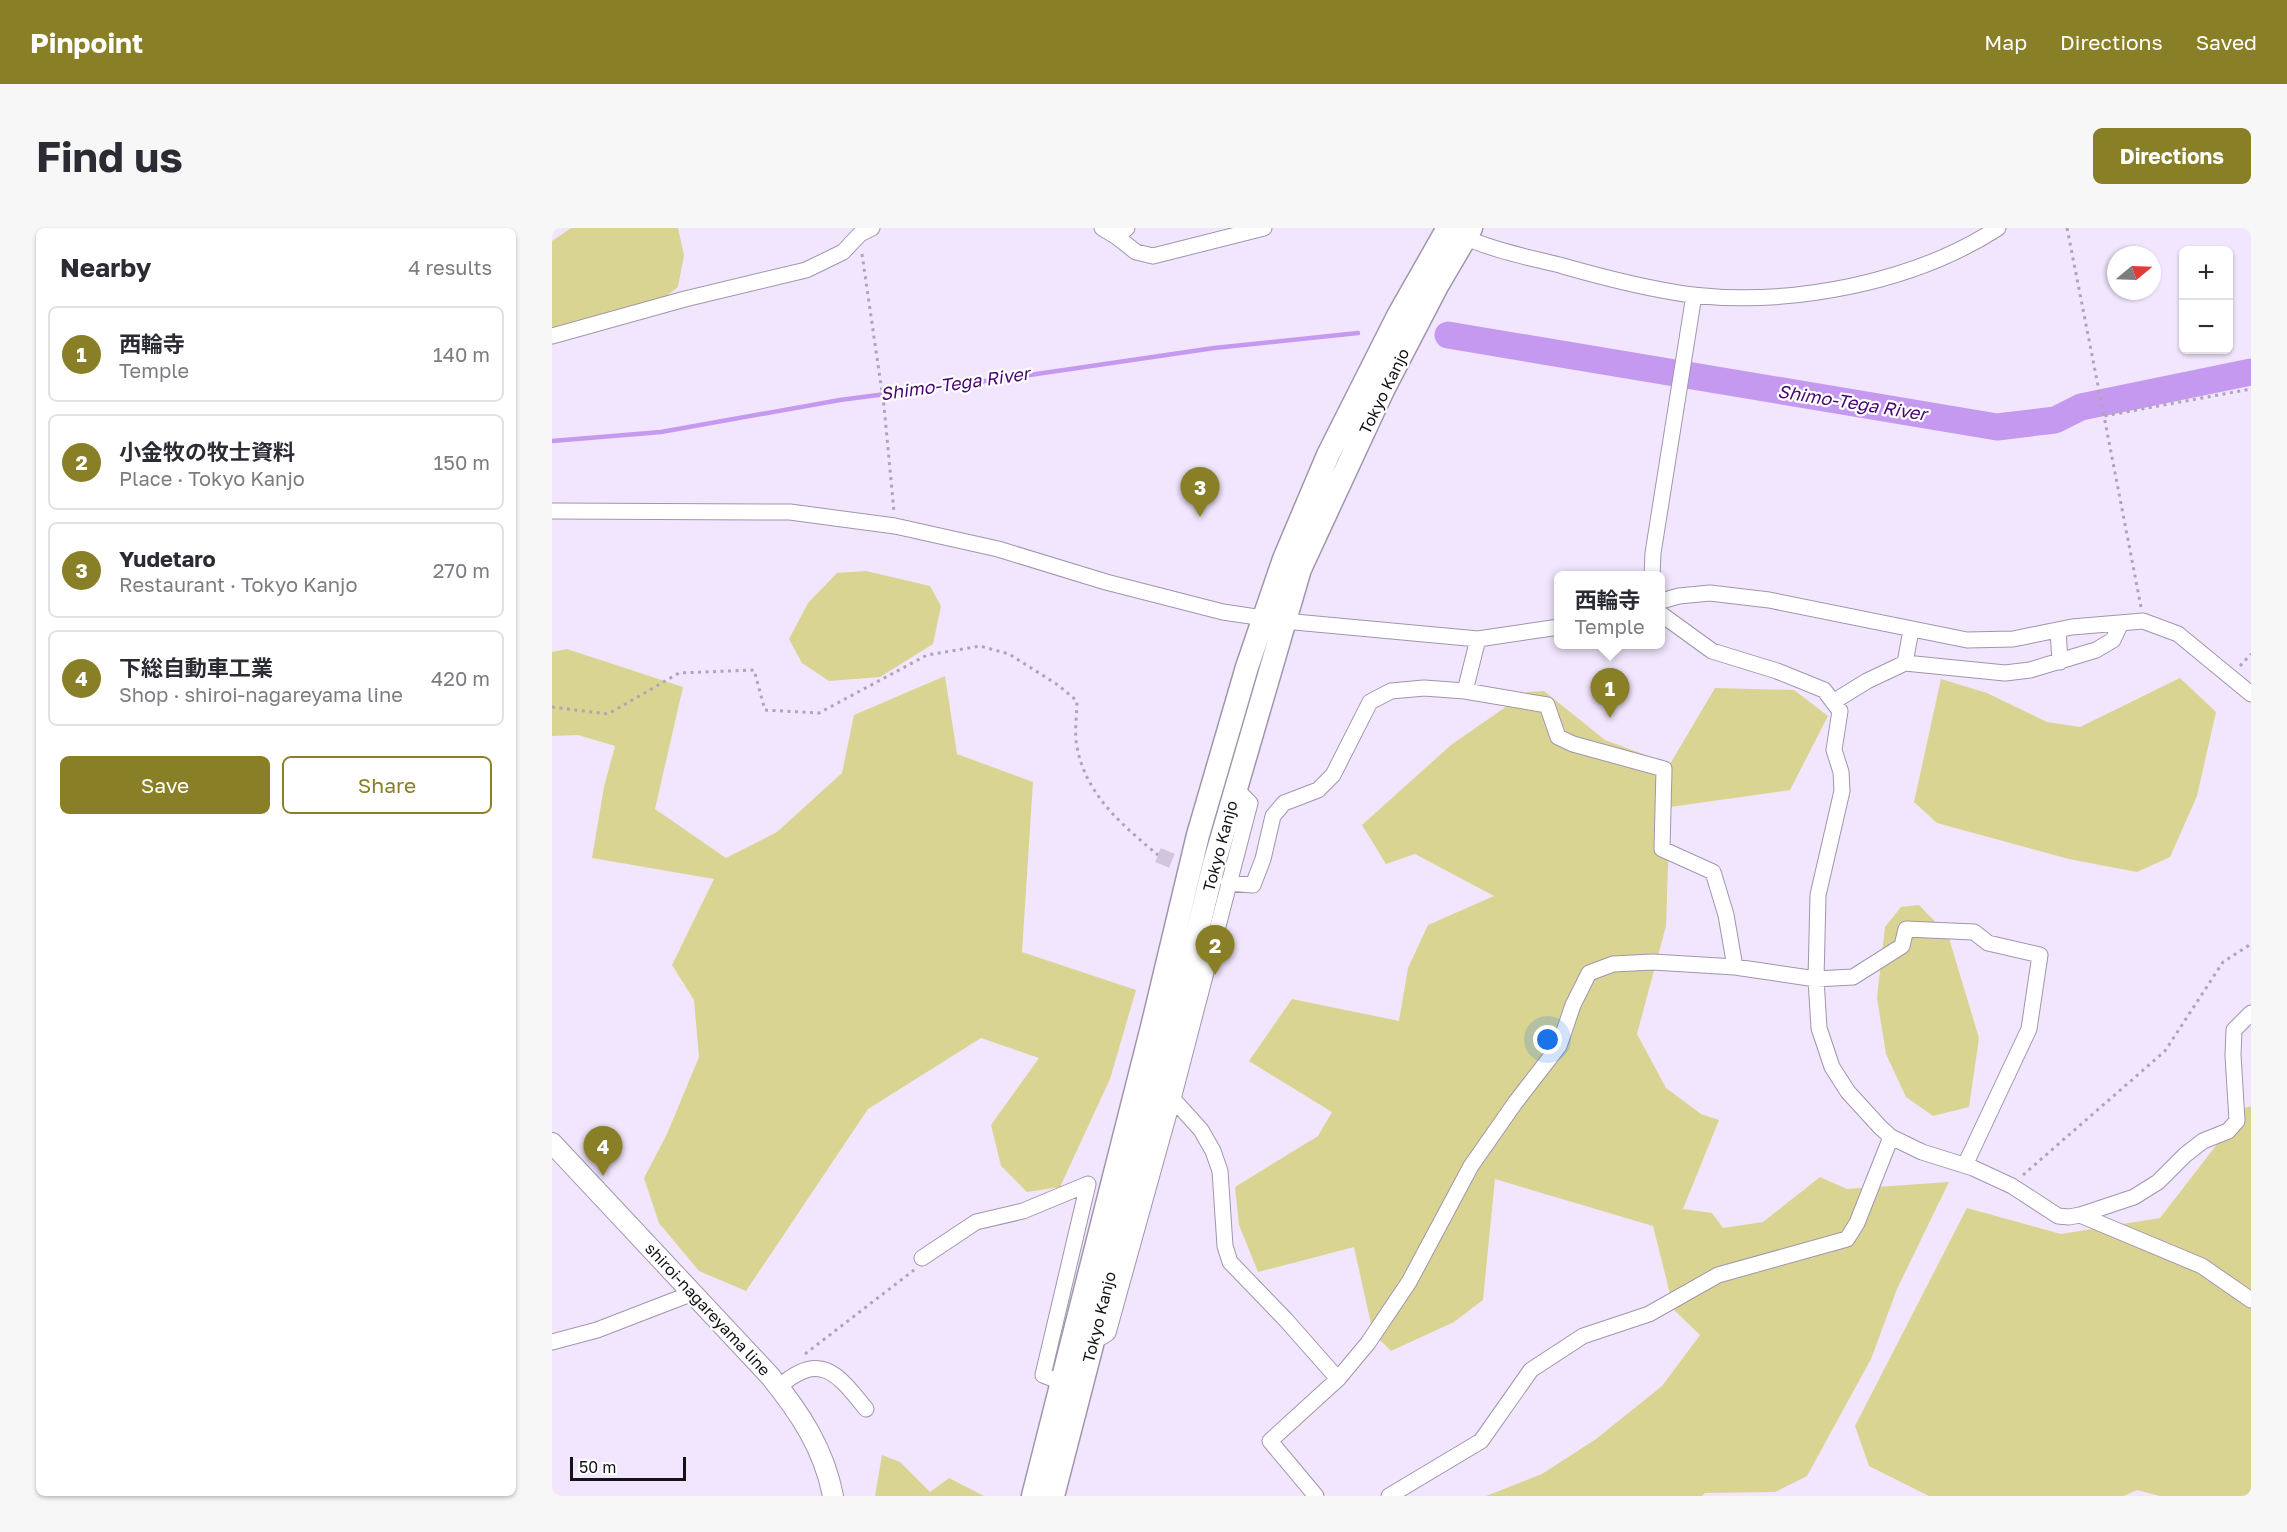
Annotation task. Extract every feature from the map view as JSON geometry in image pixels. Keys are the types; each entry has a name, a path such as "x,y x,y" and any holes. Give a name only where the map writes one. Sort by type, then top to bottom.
{"highway":[{"name":"Tokyo Kanjo","path":"1164,1026 1198,835 1247,667 1300,569 1383,390 1437,286 1458,230"},
{"name":"Tokyo Kanjo","path":"1053,1496 1086,1343 1164,1026 1235,788 1275,619"},
{"name":"Tokyo Kanjo","path":"1033,1496 1061,1382 1086,1343"}],"main road":[{"name":"shiroi-nagareyama line","path":"552,1143 792,1402 813,1435 824,1461 833,1496"}],"street":[{"path":"1102,228 1122,232 1136,252 1153,256 1264,228"},
{"path":"1458,230 1494,248 1640,287 1695,295 1780,297 1869,282 1955,251 1998,228"},
{"path":"552,336 806,270 843,252 866,231"},
{"path":"1652,571 1653,553 1695,295"},
{"path":"552,511 790,512 895,526 998,549 1106,582 1223,612 1478,639 1554,628"},
{"path":"1665,600 1710,593 1770,600 1967,640 2013,639 2058,630 2143,621 2178,634 2251,694"},
{"path":"1665,617 1712,651 1777,671 1824,690 1840,711 1834,750 1841,772 1842,791 1818,895 1816,979 1820,1028 1832,1067 1848,1092 1891,1137 1922,1152 1965,1166 2012,1186 2058,1216 2080,1215 2134,1197 2158,1182 2185,1155 2203,1142 2228,1131 2237,1121 2233,1055 2234,1030 2251,1013"},
{"path":"1833,702 1867,681 1905,663 2005,673 2030,670 2060,662 2096,650 2113,640 2121,623"},
{"path":"1905,663 1911,630"},
{"path":"2058,630 2060,662"},
{"path":"1465,691 1478,639"},
{"path":"1228,883 1253,885 1263,859 1273,816 1284,803 1318,790 1333,775 1370,702 1391,691 1424,688 1465,691 1547,705 1558,737 1573,744 1664,769 1662,849 1713,872 1726,915 1735,967"},
{"path":"1086,1343 1108,1333 1155,1153 1173,1099 1250,802 1235,788"},
{"path":"1316,1496 1270,1441 1354,1363 1409,1282 1471,1166 1559,1046 1573,1005 1589,973 1613,964 1653,962 1735,967 1816,979 1853,977 1902,946 1906,929 1974,932 1988,943 2040,955 2029,1029 1965,1166"},
{"path":"1173,1099 1201,1130 1213,1150 1220,1171 1225,1246 1230,1262 1286,1320 1338,1379"},
{"path":"1389,1496 1481,1441 1531,1370 1584,1336 1649,1314 1718,1275 1847,1239 1857,1223 1891,1137"},
{"path":"922,1258 976,1222 1023,1210 1091,1183 1044,1368 1043,1375 1061,1382"},
{"path":"2080,1215 2202,1266 2251,1300"},
{"path":"552,1342 606,1327 693,1293"},
{"path":"779,1387 793,1375 806,1369 820,1368 833,1373 845,1383 866,1408"}],"path":[{"path":"2067,228 2143,621"},
{"path":"866,231 895,526"},
{"path":"2104,416 2251,389"},
{"path":"552,707 608,714 679,673 754,670 765,710 819,713 927,655 980,646 1009,654 1058,685 1077,701 1076,746 1089,784 1112,815 1158,855"},
{"path":"2012,1186 2165,1051 2223,962 2251,944"},
{"path":"801,1358 912,1272 922,1258"}],"shaded area":[{"path":"571,228 678,228 684,255 678,287 635,320 561,342 552,337 552,241"},
{"path":"866,571 930,586 941,606 933,644 880,677 829,681 802,663 789,639 808,603 837,573"},
{"path":"567,649 683,687 655,809 726,858 777,832 842,773 854,715 945,676 957,754 1033,782 1022,952 1136,990 1110,1079 1060,1187 1027,1192 1001,1166 991,1125 1039,1058 981,1038 868,1109 746,1291 699,1271 659,1223 644,1178 667,1134 699,1057 694,1000 672,965 714,879 592,858 604,787 615,746 578,735 552,736 552,652"},
{"path":"2180,678 2216,712 2197,796 2170,857 2137,872 2069,859 1937,823 1914,802 1941,679 1987,693 2047,722 2080,727"},
{"path":"1715,688 1794,690 1828,716 1790,790 1670,807 1666,926 1637,1034 1666,1088 1701,1114 1719,1120 1683,1209 1712,1213 1723,1228 1763,1222 1820,1177 1847,1189 1949,1182 1897,1289 1871,1359 1807,1476 1775,1492 1705,1493 1702,1496 1486,1496 1542,1474 1596,1439 1662,1386 1700,1335 1674,1310 1653,1226 1495,1179 1483,1300 1454,1322 1391,1351 1373,1333 1354,1247 1258,1272 1239,1225 1235,1187 1318,1136 1332,1112 1249,1061 1292,999 1399,1021 1408,968 1428,925 1494,896 1415,854 1386,864 1362,825 1451,745 1527,692 1544,691 1605,740 1670,764"},
{"path":"1919,905 1948,935 1979,1038 1969,1107 1933,1116 1906,1097 1886,1054 1877,998 1885,927 1901,907"},
{"path":"2251,1106 2251,1496 2160,1496 2137,1490 2124,1496 1929,1496 1869,1466 1855,1426 1967,1208 2061,1234 2160,1218 2245,1108"},
{"path":"882,1455 900,1462 930,1492 949,1478 984,1496 875,1496"}],"waterway":[{"name":"Shimo-Tega River","path":"552,441 661,432 840,400 1214,348 1358,333"},
{"name":"Shimo-Tega River","path":"1448,335 1997,427 2055,420 2081,407 2251,372"}],"tunnel":[{"path":"1158,855 1197,871"}],"place":[{"name":"Yudetaro","path":"1200,517"},
{"name":"西輪寺","path":"1610,718"},
{"name":"小金牧の牧士資料","path":"1215,975"},
{"name":"下総自動車工業","path":"603,1176"}]}
